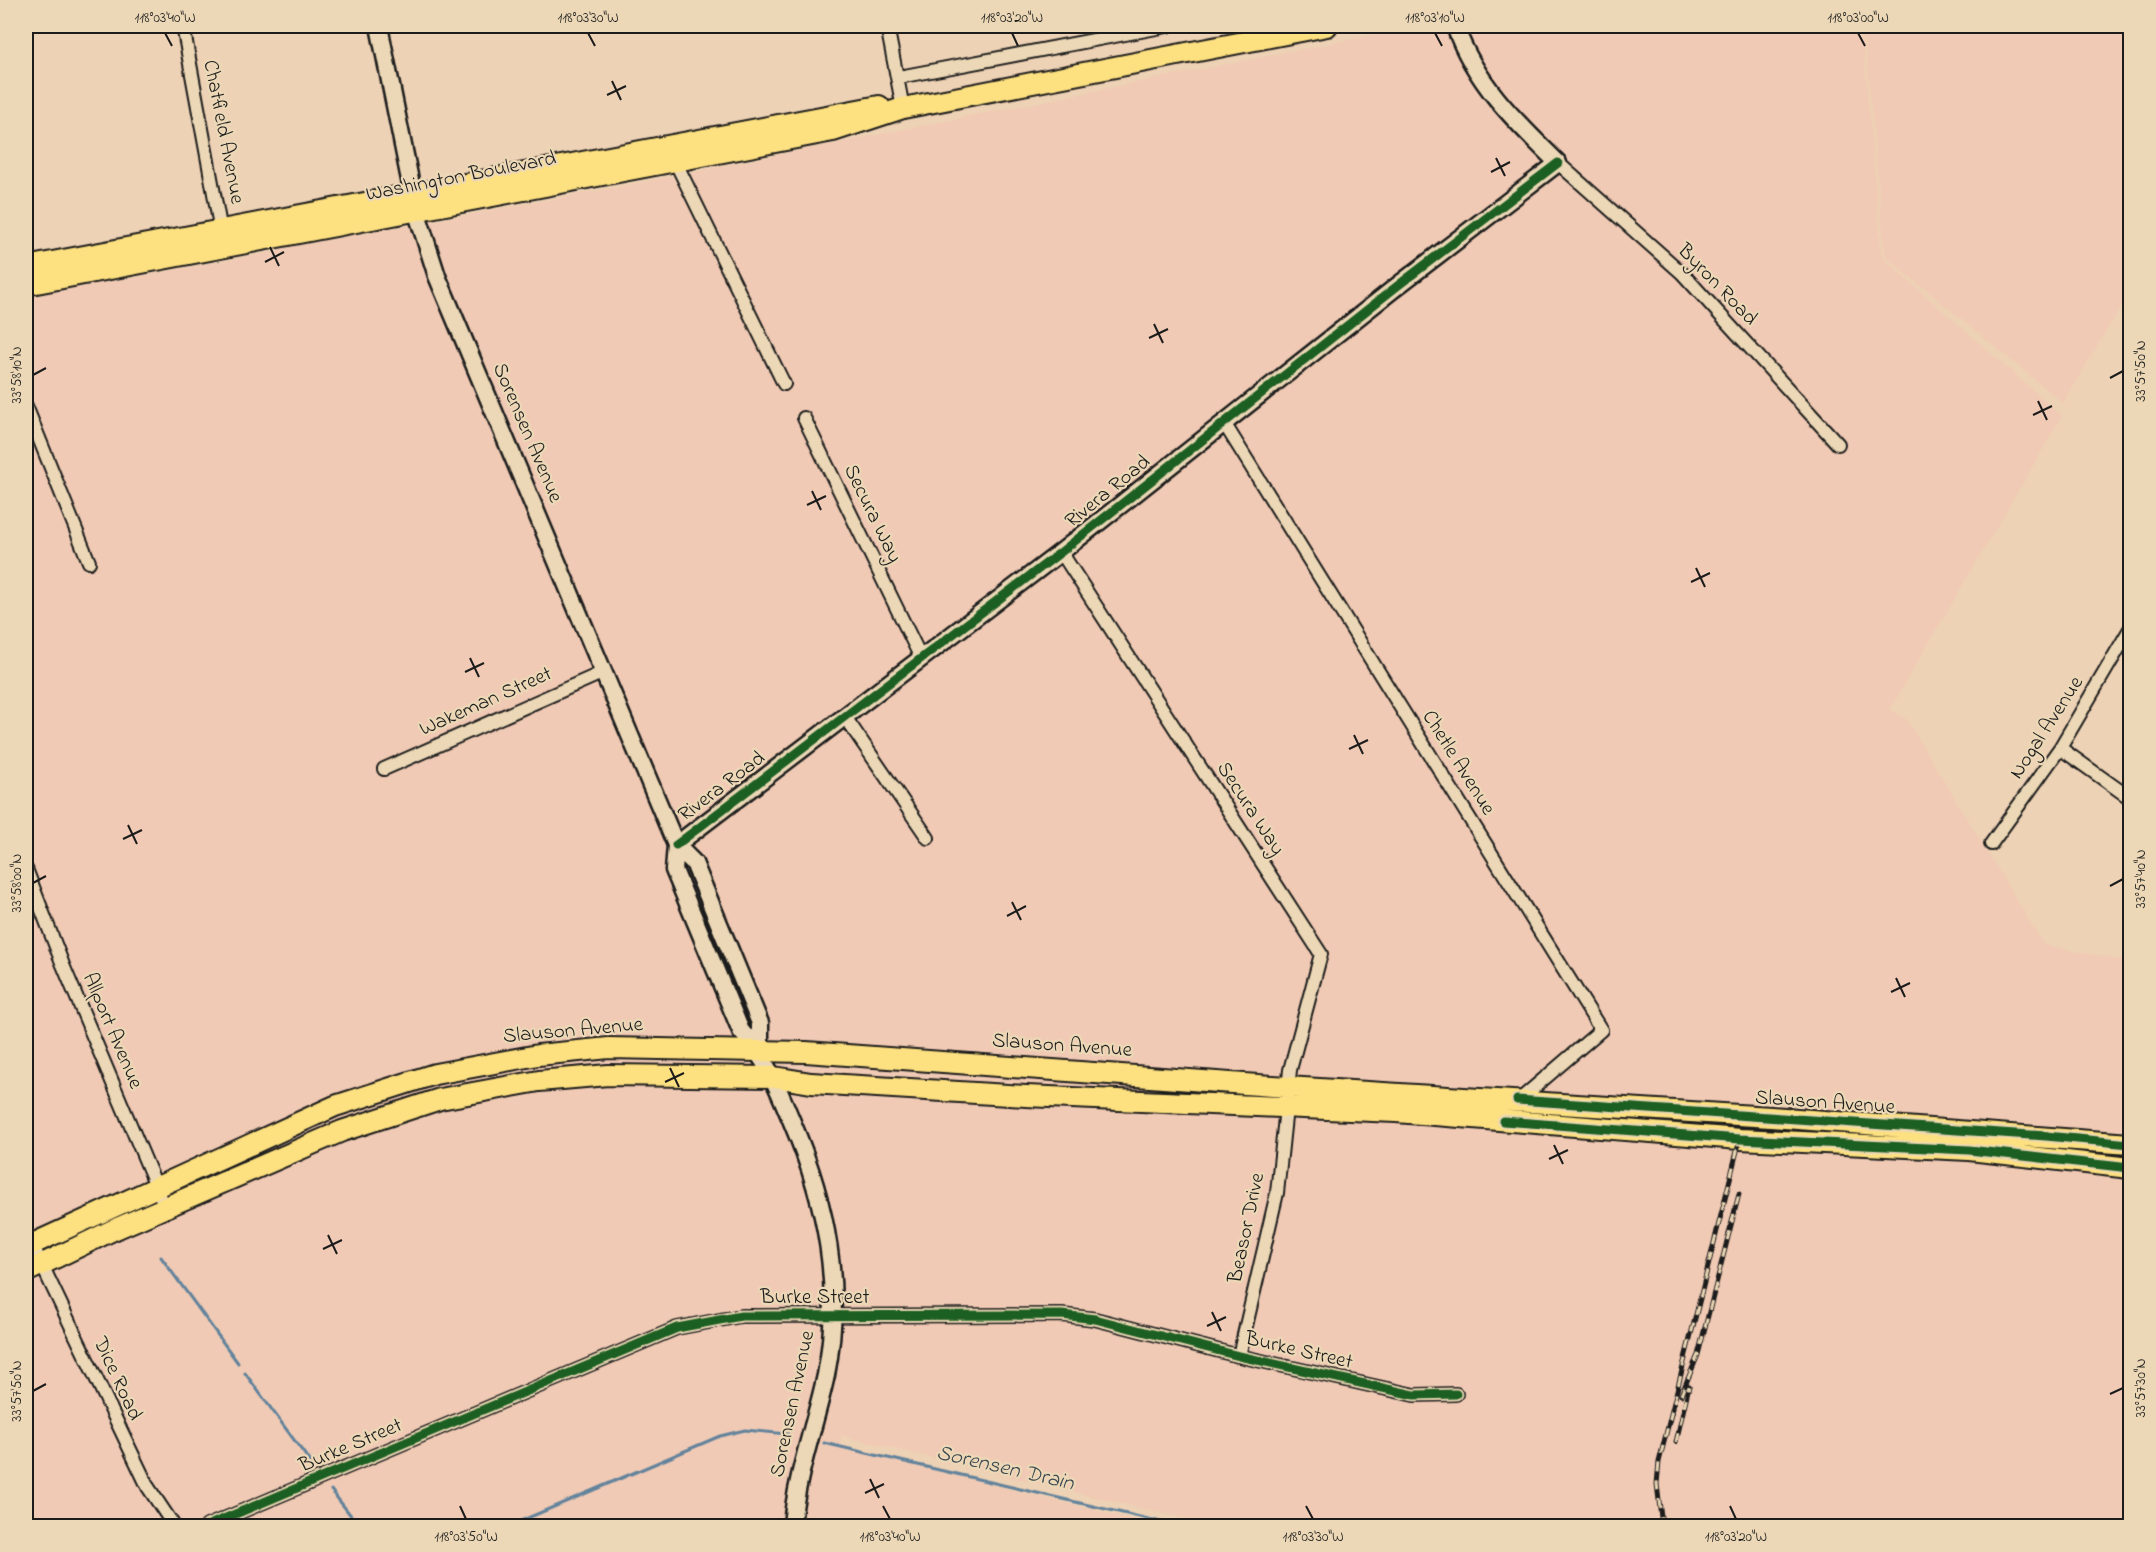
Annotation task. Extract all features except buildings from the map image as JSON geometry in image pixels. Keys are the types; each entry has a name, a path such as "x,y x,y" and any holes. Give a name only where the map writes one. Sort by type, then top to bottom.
{"main road":[{"name":"Washington Boulevard","path":"415,202 675,161 833,131 903,108 1328,26"},
{"name":"Washington Boulevard","path":"26,267 222,238 415,202 874,105 903,108"},
{"name":"Washington Boulevard","path":"26,285 222,238"},
{"name":"Slauson Avenue","path":"33,1268 335,1106 435,1074 538,1055 609,1048 806,1052 1287,1087 1974,1131 2130,1144"},
{"path":"624,1074 638,1067 721,1069 760,1052"},
{"path":"774,1077 817,1064 883,1065 890,1059"},
{"name":"Slauson Avenue","path":"29,1246 342,1131 440,1099 539,1081 624,1074 774,1077 812,1083 930,1091 1396,1112 1874,1147 1969,1150 2130,1168"},
{"path":"1874,1147 1878,1125"},
{"path":"1969,1150 1974,1131"}],"street":[{"name":"Chatfield Avenue","path":"183,26 222,238"},
{"name":"Sorensen Avenue","path":"379,26 415,202 437,276 676,845 674,870 741,1031 760,1052 774,1077 805,1152 820,1200 832,1260 834,1315 825,1376 794,1502 792,1527"},
{"path":"887,26 899,77 903,108"},
{"path":"899,77 1167,26"},
{"path":"1455,26 1486,86 1507,114 1558,163"},
{"path":"675,161 784,384"},
{"name":"Rivera Road","path":"676,845 1061,552 1558,163"},
{"name":"Byron Road","path":"1558,163 1682,273 1838,444"},
{"path":"26,406 89,562"},
{"name":"Secura Way","path":"804,418 921,658"},
{"name":"Chetle Avenue","path":"1224,423 1601,1030 1517,1100"},
{"name":"Secura Way","path":"1061,552 1321,954 1287,1087 1286,1107"},
{"name":"Nogal Avenue","path":"1991,844 2060,748 2130,629"},
{"name":"Wakeman Street","path":"384,769 604,672"},
{"path":"846,717 928,838"},
{"path":"2060,748 2130,798"},
{"name":"Allport Avenue","path":"26,869 161,1198"},
{"path":"1512,1122 1517,1100"},
{"name":"Beasor Drive","path":"1239,1356 1277,1193 1286,1107"},
{"name":"Dice Road","path":"29,1246 33,1268 148,1487 174,1527"},
{"name":"Burke Street","path":"207,1527 677,1328 741,1316 1062,1315 1095,1319 1239,1356 1414,1395 1456,1394"}],"shaded area":[{"path":"1417,26 1848,26 1863,43 1882,257 2062,416 1890,709 1907,720 2044,945 2130,962 2130,1526 1215,1526 842,1436 839,1447 1160,1526 26,1526 26,297 277,251 305,231 307,244 623,186"},
{"path":"1851,26 2130,26 2130,292 2063,403 1885,256 1865,43"}],"waterway":[{"name":"Sorensen Drain","path":"161,1257 238,1363"},
{"name":"Sorensen Drain","path":"245,1373 311,1463"},
{"name":"Sorensen Drain","path":"509,1526 720,1436 745,1430 788,1434"},
{"name":"Sorensen Drain","path":"824,1443 1178,1526"},
{"name":"Sorensen Drain","path":"331,1490 359,1526"}],"railway":[{"path":"1662,1526 1657,1484 1659,1462 1738,1147"},
{"path":"1681,1395 1698,1355 1739,1194"},
{"path":"1676,1442 1689,1386"}],"cycle path":[{"path":"676,845 1061,552 1396,287 1558,163"},
{"path":"1517,1100 2046,1136 2130,1144"},
{"path":"1503,1121 1740,1139 1969,1150 2130,1168"},
{"path":"207,1526 677,1328 741,1316 1062,1315 1095,1319 1239,1356 1414,1395 1456,1394"}]}
